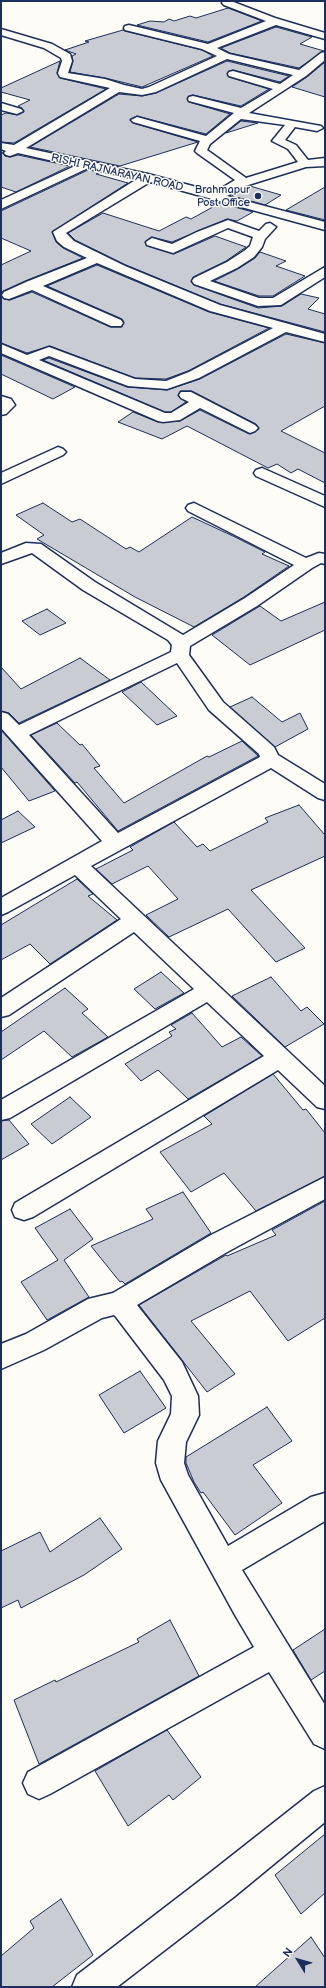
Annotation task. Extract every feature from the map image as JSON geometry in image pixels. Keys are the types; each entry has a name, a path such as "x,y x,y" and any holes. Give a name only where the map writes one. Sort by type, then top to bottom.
{"street":[{"path":"227,2 276,21 325,36"},
{"path":"208,48 276,21"},
{"path":"129,28 208,48 226,56 302,74"},
{"path":"1,32 36,42 61,52 66,56 67,61 62,73 64,75 105,82 121,88 142,92 152,90 226,56"},
{"path":"241,183 241,179 201,151 208,140 241,114 302,74 312,64 325,55"},
{"path":"234,74 282,88"},
{"path":"1,157 105,95 121,88"},
{"path":"193,99 241,114 317,128"},
{"path":"1,106 17,111"},
{"path":"137,120 208,140"},
{"path":"293,123 278,141 292,147 305,164"},
{"path":"148,134 162,127"},
{"name":"RISHI RAJNARAYAN ROAD","path":"1,146 148,178 325,226"},
{"path":"216,197 241,183 305,164 325,162"},
{"path":"1,205 86,165"},
{"path":"148,178 60,232 60,238 98,258 215,308 283,328 325,338"},
{"path":"286,216 266,231 261,236 256,248 248,254 232,265 199,281 258,302 276,302 288,292 325,271"},
{"path":"152,242 173,249 228,224 261,236"},
{"path":"4,296 98,258"},
{"path":"31,285 116,323"},
{"path":"26,360 49,351 133,383 167,385 194,375 283,328"},
{"path":"1,348 163,418 175,417 199,402"},
{"path":"167,385 250,428"},
{"path":"1,400 6,402 8,406 1,411"},
{"path":"1,479 58,452"},
{"path":"262,473 325,502"},
{"path":"194,508 319,558"},
{"path":"1,559 26,548 35,548 44,552 89,586 154,622 174,636 216,706 267,751 270,759 325,793"},
{"path":"17,733 181,649 319,558"},
{"path":"1,718 17,733 116,843"},
{"path":"1,907 116,843 262,766 270,759"},
{"path":"77,866 136,920 208,991 325,1100"},
{"path":"1,1009 136,920"},
{"path":"2,1111 208,991"},
{"path":"24,1210 279,1058"},
{"path":"1,1357 35,1342 97,1307 118,1303 220,1243 325,1187"},
{"path":"118,1303 173,1371 185,1396 185,1415 172,1442 170,1463 175,1480 223,1565 325,1733"},
{"path":"223,1565 322,1507 325,1507"},
{"path":"39,1783 275,1652"},
{"path":"89,1987 223,1884 325,1802"}],"building":[{"path":"228,8 262,21 208,42 137,25 150,21 164,22 169,19 174,21 190,16 196,18"},
{"path":"276,27 312,37 300,44 324,51 299,68 230,53 221,48"},
{"path":"123,30 202,50 213,56 142,87 105,78 70,72 73,61 72,56 76,54 65,50 89,42 85,41"},
{"path":"60,61 57,73 60,78 106,89 14,143 1,142 1,115 6,113 18,115 24,112 22,108 18,106 30,100 1,92 1,88"},
{"path":"227,61 289,76 280,82 233,70 229,71 227,73 229,77 269,89 241,106 193,95 189,96 187,98 189,102 230,114 206,134 137,116 130,119 133,123 198,142 120,166 30,147 119,94 142,96 156,93"},
{"path":"325,62 325,97 292,87 307,77"},
{"path":"241,121 258,123 226,133"},
{"path":"1,151 5,156 10,157 18,155 70,166 16,192 1,187"},
{"path":"88,170 101,172 96,174 128,183 52,232 56,242 63,248 83,258 25,281 3,291 1,294 1,265 31,251 1,238 1,211"},
{"path":"250,186 281,195 265,205 232,196"},
{"path":"325,187 325,220 286,210"},
{"path":"220,203 253,212 237,221 227,219 172,242 151,237 145,242 146,245 174,254 215,236 246,247 226,261 193,277 191,282 194,285 258,308 282,306 301,294 319,298 308,309 325,314 325,332 220,304 126,265 75,240 68,233 103,213 159,231 186,217 191,219"},
{"path":"260,252 286,261 276,266 305,276 273,296 259,296 214,281 238,269 255,258"},
{"path":"97,265 209,312 269,328 188,371 166,379 135,378 50,346 27,353 1,343 1,296 4,299 10,300 32,292 110,327 122,327 124,322 122,319 47,286"},
{"path":"286,334 325,343 325,406 281,431 325,453 325,483 298,469 291,473 277,464 268,468 187,426 162,439 118,422 133,412 158,422 180,421 200,410 249,434 259,429 256,424 192,391 180,391 178,396 186,402 171,412 165,412 43,360 49,358 127,387 167,390 200,379"},
{"path":"1,355 75,387 53,399 1,374"},
{"path":"43,503 72,522 80,519 126,549 130,547 139,552 192,517 265,552 262,554 289,566 244,597 194,627 135,597 37,539 44,535 16,515"},
{"path":"325,602 325,630 250,665 212,635 260,606 281,621"},
{"path":"47,609 66,623 40,635 22,621"},
{"path":"80,658 110,680 19,723 9,713 1,711 1,667 21,689"},
{"path":"141,682 177,716 157,725 122,692"},
{"path":"252,697 282,722 300,713 308,729 275,747 230,707"},
{"path":"57,723 80,745 82,744 100,766 94,768 124,803 207,756 209,757 242,741 258,756 118,831 77,782 75,783 31,735"},
{"path":"1,730 55,791 29,801 1,767"},
{"path":"299,805 325,835 325,856 251,890 305,948 276,962 228,909 169,937 146,915 178,899 148,866 112,884 96,869 133,850 130,847 174,822 197,847 203,844 210,851 268,822 265,818"},
{"path":"18,811 35,827 1,843 1,820"},
{"path":"77,879 93,894 88,896 117,920 50,964 30,944 1,960 1,925"},
{"path":"161,972 184,993 155,1009 134,989"},
{"path":"271,977 301,1011 307,1007 324,1024 285,1047 232,996"},
{"path":"65,988 88,1009 82,1013 108,1037 72,1057 44,1031 1,1060 1,1032"},
{"path":"192,1013 222,1047 241,1037 262,1056 188,1099 158,1070 141,1081 125,1064 172,1036 169,1032 176,1029 171,1025"},
{"path":"273,1074 303,1110 306,1109 325,1133 325,1176 256,1211 224,1173 191,1192 160,1152 212,1124 204,1116"},
{"path":"70,1097 91,1117 52,1144 31,1124"},
{"path":"9,1120 29,1144 1,1160 1,1121"},
{"path":"183,1192 211,1233 125,1284 122,1281 120,1282 91,1246 153,1219 146,1209"},
{"path":"325,1201 325,1318 288,1341 250,1291 191,1321 235,1374 207,1392 139,1305 226,1255 227,1256 276,1235 272,1230"},
{"path":"70,1209 93,1239 64,1260 89,1297 47,1320 21,1282 58,1260 35,1228"},
{"path":"140,1371 166,1408 124,1433 99,1395"},
{"path":"267,1407 292,1441 253,1465 282,1503 235,1535 194,1482 186,1463 186,1457"},
{"path":"100,1518 122,1549 84,1575 21,1608 18,1600 1,1608 1,1551 40,1532 50,1552"},
{"path":"170,1620 199,1676 39,1764 14,1700 55,1680 56,1682 139,1642 137,1639"},
{"path":"325,1629 325,1671 311,1680 293,1650"},
{"path":"167,1730 201,1777 173,1800 169,1795 128,1826 95,1771"},
{"path":"325,1834 325,1893 301,1914 275,1875"},
{"path":"61,1899 93,1955 52,1987 1,1987 1,1956 34,1928 30,1921"},
{"path":"311,1937 325,1958 325,1987 255,1987"}],"place":[{"name":"Brahmapur Post Office","path":"258,196"}]}
